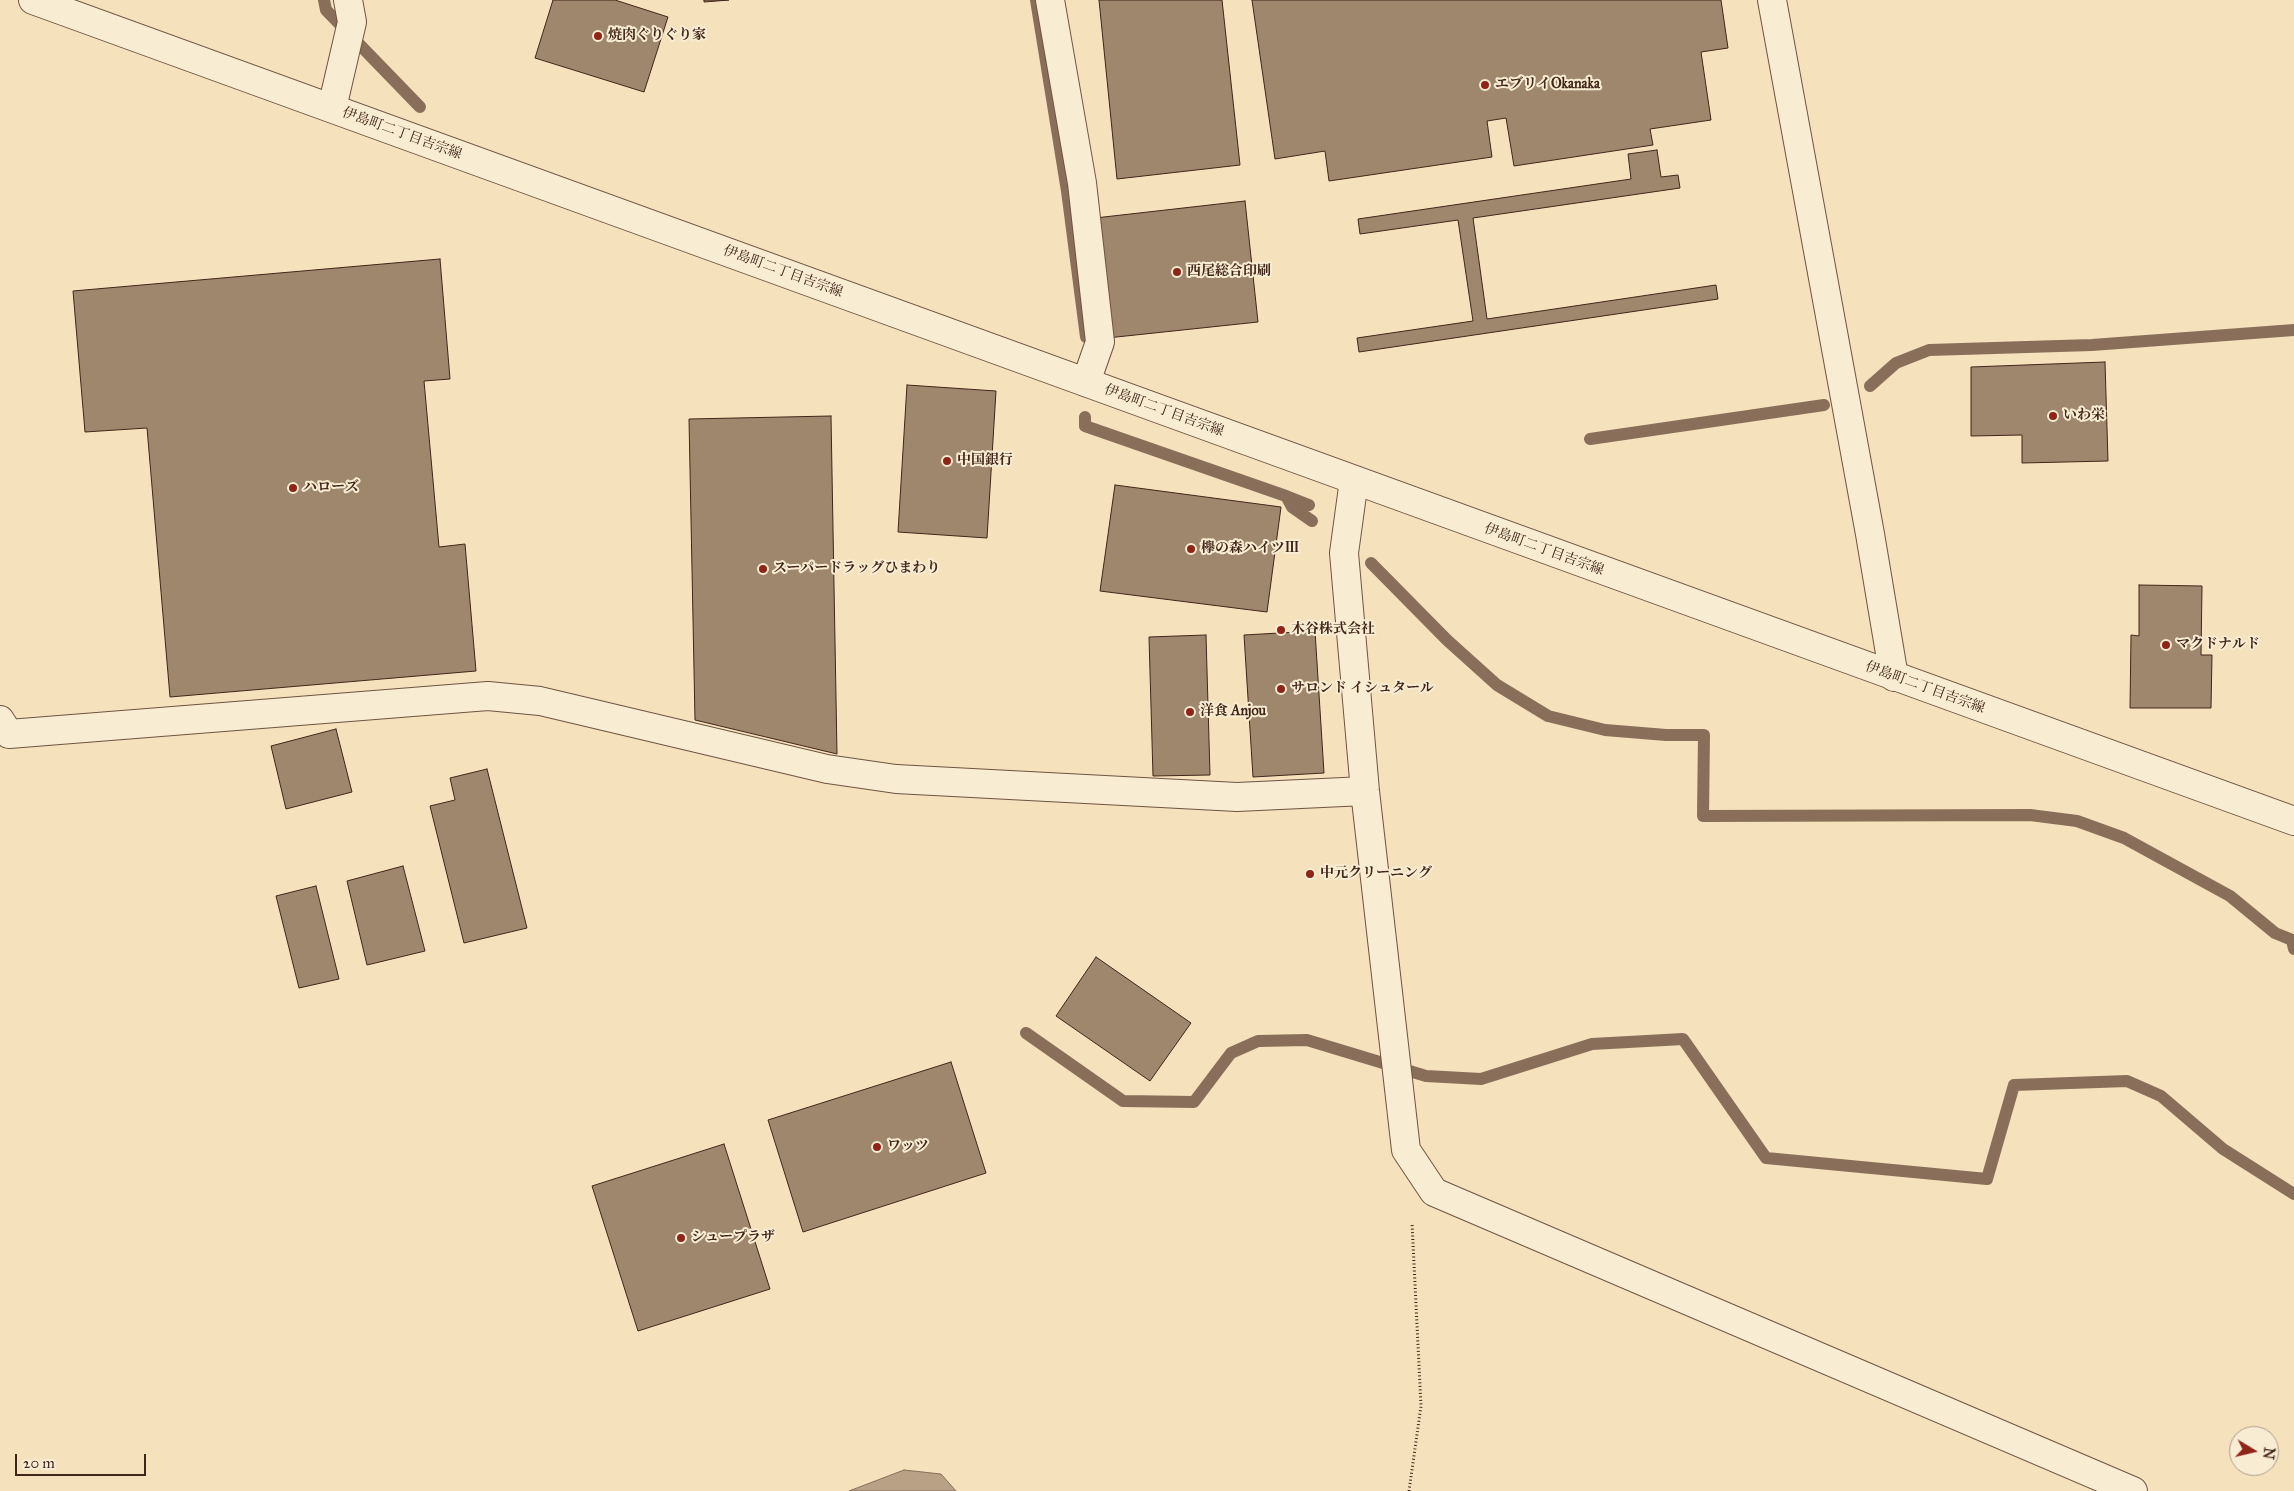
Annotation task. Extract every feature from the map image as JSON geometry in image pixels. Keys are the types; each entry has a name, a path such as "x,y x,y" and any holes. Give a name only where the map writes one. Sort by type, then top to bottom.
{"street":[{"name":"伊島町二丁目吉宗線","path":"33,0 2294,821"},
{"path":"1050,0 1082,184 1100,342 1086,382"},
{"path":"1772,0 1894,677"},
{"path":"332,108 349,23"},
{"path":"1354,480 1344,553 1365,791 1406,1150 1434,1192 2133,1491"},
{"path":"0,720 9,734 488,696 540,701 827,769 896,779 1237,797 1365,791"}],"path":[{"path":"1409,1491 1421,1406 1412,1221"}],"shaded area":[{"path":"904,1470 941,1474 956,1491 849,1491"}],"building":[{"path":"553,0 615,0 668,17 644,92 535,58"},
{"path":"704,0 729,0 704,2"},
{"path":"1099,0 1222,0 1240,165 1117,179"},
{"name":"エブリイOkanaka","path":"1252,0 1721,0 1728,48 1701,52 1711,120 1650,129 1653,145 1514,166 1506,118 1487,121 1492,157 1329,181 1325,151 1275,159"},
{"path":"1657,150 1661,177 1678,175 1680,188 1473,218 1487,319 1716,285 1718,299 1359,352 1357,338 1473,321 1458,220 1360,234 1358,219 1631,179 1628,154"},
{"path":"1245,201 1258,322 1107,338 1095,218"},
{"name":"ハローズ","path":"440,259 450,379 424,381 439,547 465,544 476,671 170,697 147,428 85,432 73,291"},
{"path":"2105,362 2108,461 2022,463 2022,435 1971,436 1971,367"},
{"name":"中国銀行","path":"907,385 996,391 987,538 898,532"},
{"name":"スーパードラッグひまわり","path":"831,416 837,754 695,720 689,419"},
{"name":"欅の森ハイツⅢ","path":"1115,485 1281,507 1267,612 1100,591"},
{"name":"マクドナルド","path":"2139,585 2202,586 2201,655 2212,655 2211,708 2130,708 2131,635 2139,636"},
{"path":"1315,631 1324,773 1253,777 1244,635"},
{"path":"1206,635 1210,775 1153,776 1149,637"},
{"path":"336,729 352,792 286,809 271,746"},
{"path":"487,769 527,928 464,943 430,806 455,800 450,778"},
{"path":"403,866 425,951 367,965 347,881"},
{"path":"316,886 339,979 299,988 276,896"},
{"path":"1096,957 1191,1023 1150,1081 1056,1016"},
{"name":"ワッツ","path":"951,1062 986,1173 803,1232 768,1120"},
{"name":"シュープラザ","path":"724,1144 770,1289 638,1331 592,1186"}],"waterway":[{"path":"324,0 326,10 420,107"},
{"path":"1036,0 1067,191 1086,337"},
{"path":"1870,386 1896,363 1929,350 2092,345 2294,330"},
{"path":"1590,439 1824,405"},
{"path":"1085,417 1085,426 1286,496 1292,507 1312,521"},
{"path":"1286,496 1309,505"},
{"path":"1371,563 1447,640 1497,685 1548,716 1605,730 1666,735 1704,735 1703,816 2030,815 2077,821 2124,838 2230,896 2275,933 2292,940 2294,949"},
{"path":"1026,1033 1123,1101 1194,1102 1231,1053 1258,1041 1307,1040 1426,1076 1481,1079 1592,1044 1683,1039 1766,1158 1987,1179 2014,1085 2127,1081 2161,1096 2223,1149 2294,1194"}],"place":[{"name":"焼肉ぐりぐり家","path":"598,36"},
{"name":"エブリイOkanaka","path":"1485,85"},
{"name":"西尾総合印刷","path":"1177,272"},
{"name":"いわ栄","path":"2053,416"},
{"name":"中国銀行","path":"947,461"},
{"name":"ハローズ","path":"293,488"},
{"name":"欅の森ハイツⅢ","path":"1191,549"},
{"name":"スーパードラッグひまわり","path":"763,569"},
{"name":"木谷株式会社","path":"1281,630"},
{"name":"マクドナルド","path":"2166,645"},
{"name":"サロンド イシュタール","path":"1281,689"},
{"name":"洋食 Anjou","path":"1190,712"},
{"name":"中元クリーニング","path":"1310,874"},
{"name":"ワッツ","path":"877,1147"},
{"name":"シュープラザ","path":"681,1238"}]}
